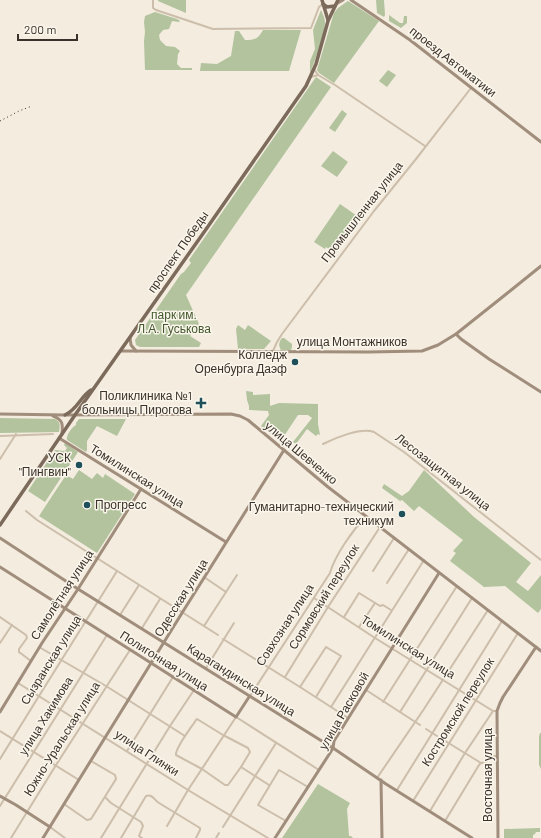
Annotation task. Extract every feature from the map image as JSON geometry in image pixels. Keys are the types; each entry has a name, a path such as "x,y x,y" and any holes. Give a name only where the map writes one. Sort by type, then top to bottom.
{"main road":[{"path":"322,2 327,7 342,0"},
{"name":"проезд Автоматики","path":"351,0 403,35 541,142"},
{"path":"322,2 328,21"},
{"name":"проспект Победы","path":"0,525 84,402 295,103 311,77 324,40 328,21 336,3"},
{"name":"улица Монтажников","path":"121,351 422,351 438,345 456,334 541,266"},
{"path":"456,334 464,342 541,392"},
{"path":"130,338 131,345 136,351"},
{"path":"65,415 72,411 87,393 94,388"},
{"path":"84,402 86,411 94,415"},
{"name":"улица Шевченко","path":"0,414 233,414 240,416 248,420 328,487 541,651"},
{"path":"50,415 61,420 62,424 60,437"},
{"name":"Томилинская улица","path":"60,437 226,542"},
{"name":"Одесская улица","path":"43,838 284,450"},
{"name":"Самолётная улица","path":"0,712 39,647 78,589 141,489"},
{"name":"Карагандинская улица","path":"0,538 98,602 333,748 386,784 472,838"},
{"name":"Полигонная улица","path":"0,567 236,717"},
{"name":"улица Расковой","path":"275,838 333,748 334,741 439,573"},
{"path":"497,711 503,697 536,647"},
{"name":"Совхозная улица","path":"236,717 249,697"},
{"name":"Восточная улица","path":"497,711 498,838"},
{"path":"379,779 382,791 382,838"},
{"path":"382,791 386,784"},
{"path":"0,796 50,827"}],"street":[{"path":"152,0 153,8 156,10 213,29 311,28 322,2"},
{"path":"314,69 318,76 340,88 425,146"},
{"path":"311,77 318,76"},
{"name":"Промышленная улица","path":"273,351 277,342 333,265 471,88"},
{"name":"Лесозащитная улица","path":"324,444 350,433 370,430 374,432 404,452 541,560"},
{"path":"0,459 16,434"},
{"path":"0,436 16,434 53,434"},
{"path":"26,511 37,520 218,635"},
{"name":"Совхозная улица","path":"249,697 330,573 332,566 348,539 366,516"},
{"name":"Сормовский переулок","path":"285,677 380,527"},
{"path":"373,571 394,538"},
{"path":"387,583 409,549"},
{"path":"331,707 424,560"},
{"name":"Сызранская улица","path":"0,758 117,571"},
{"path":"204,626 237,576"},
{"path":"204,577 226,592"},
{"path":"120,615 139,585"},
{"path":"383,702 457,586"},
{"path":"344,617 360,594 391,611"},
{"name":"Томилинская улица","path":"314,598 375,638 493,711"},
{"path":"400,712 472,598"},
{"path":"142,629 160,599"},
{"path":"359,627 375,603"},
{"path":"379,779 488,610"},
{"path":"0,617 27,637 19,652 31,661"},
{"path":"397,790 502,621"},
{"path":"205,669 234,623"},
{"path":"0,644 12,625"},
{"name":"Костромской переулок","path":"413,801 518,633"},
{"name":"улица Хакимова","path":"0,806 107,635"},
{"path":"224,639 348,718"},
{"path":"39,647 84,672 185,736"},
{"path":"300,687 326,647 341,656 316,697"},
{"name":"Южно-Уральская улица","path":"11,838 130,650"},
{"path":"127,751 173,677"},
{"name":"улица Глинки","path":"18,683 188,790 268,838"},
{"path":"101,838 194,690"},
{"path":"366,690 420,726"},
{"path":"429,811 493,711 497,711"},
{"name":"Совхозная улица","path":"167,826 188,790 236,717"},
{"name":"Полигонная улица","path":"236,717 319,770"},
{"path":"197,719 223,735 250,750 241,768 228,785 225,785 202,769 176,755 176,752 185,736 197,719"},
{"path":"426,730 437,736"},
{"path":"0,731 79,780"},
{"path":"442,739 481,763"},
{"path":"223,827 276,743"},
{"path":"445,821 481,763 486,762 492,756 497,756"},
{"path":"64,804 87,820 92,818 116,777 91,761"},
{"path":"241,768 270,785"},
{"path":"286,821 258,805 279,770 308,787"},
{"path":"121,838 146,796 149,795 152,796 157,802 200,828 196,838"},
{"path":"105,797 111,804 141,822 142,826 138,836 142,838"},
{"path":"50,827 65,838"},
{"path":"216,838 219,833"}],"green space":[{"path":"186,0 186,13 158,1"},
{"path":"376,0 384,0 384,17 377,13"},
{"path":"348,1 379,21 334,83 317,70 334,13"},
{"path":"321,10 325,23 319,48 310,73 310,61 315,49 313,30"},
{"path":"155,12 180,21 172,21 169,29 163,30 159,35 160,40 166,46 175,47 180,51 178,54 177,64 181,68 192,68 192,70 145,70 145,16"},
{"path":"389,15 400,23 403,23 404,16 407,16 407,23 401,28 389,21"},
{"path":"263,30 301,30 289,71 200,71 201,63 217,64 231,56 235,31 239,31 245,40 248,40 258,37"},
{"path":"388,70 396,75 387,87 379,81"},
{"name":"парк им. Л.А. Гуськова","path":"316,77 331,87 186,295 199,324 190,336 201,343 199,347 140,347 136,345 135,340 181,274 191,263 189,260"},
{"path":"342,110 347,114 335,132 329,128"},
{"path":"333,151 348,162 337,177 321,166"},
{"path":"340,204 360,218 333,256 335,253 314,242"},
{"path":"238,325 245,330 248,325 271,341 264,349 238,349 236,329"},
{"path":"282,338 292,344 291,350 281,350 279,344"},
{"path":"246,391 253,392 253,395 270,394 270,406 279,403 318,404 318,424 320,435 318,434 316,436 307,429 296,444 293,442 312,418 308,415 298,415 284,436 278,432 274,436 261,426 269,415 268,411 249,410"},
{"path":"0,418 55,419 60,424 59,432 0,433"},
{"path":"79,419 126,419 117,436 97,426 87,441 86,452 67,440 68,434"},
{"path":"65,443 78,452 45,502 28,491 55,450 65,451 67,448 64,445"},
{"name":"Прогресс","path":"79,470 92,479 97,473 103,478 105,474 135,494 97,553 39,516 66,475 73,479"},
{"path":"424,470 474,517 531,563 516,582 528,591 541,575 541,609 538,613 505,586 484,587 450,561 456,553 453,551 463,540 419,506 414,511 402,500 400,501 382,488 384,484 402,496 409,491"},
{"path":"541,733 541,769 539,765"},
{"path":"318,784 350,803 347,809 349,836 353,838 282,838"},
{"path":"540,828 540,832 536,832 533,835 533,838 504,838 504,829"}],"railway":[{"path":"0,121 32,106"}],"place":[{"name":"Колледж Оренбурга Даэф","path":"295,362"},
{"name":"Поликлиника №1 больницы Пирогова","path":"201,403"},
{"name":"УСК \"Пингвин\"","path":"79,465"},
{"name":"Прогресс","path":"87,505"},
{"name":"Гуманитарно-технический техникум","path":"402,514"}]}
